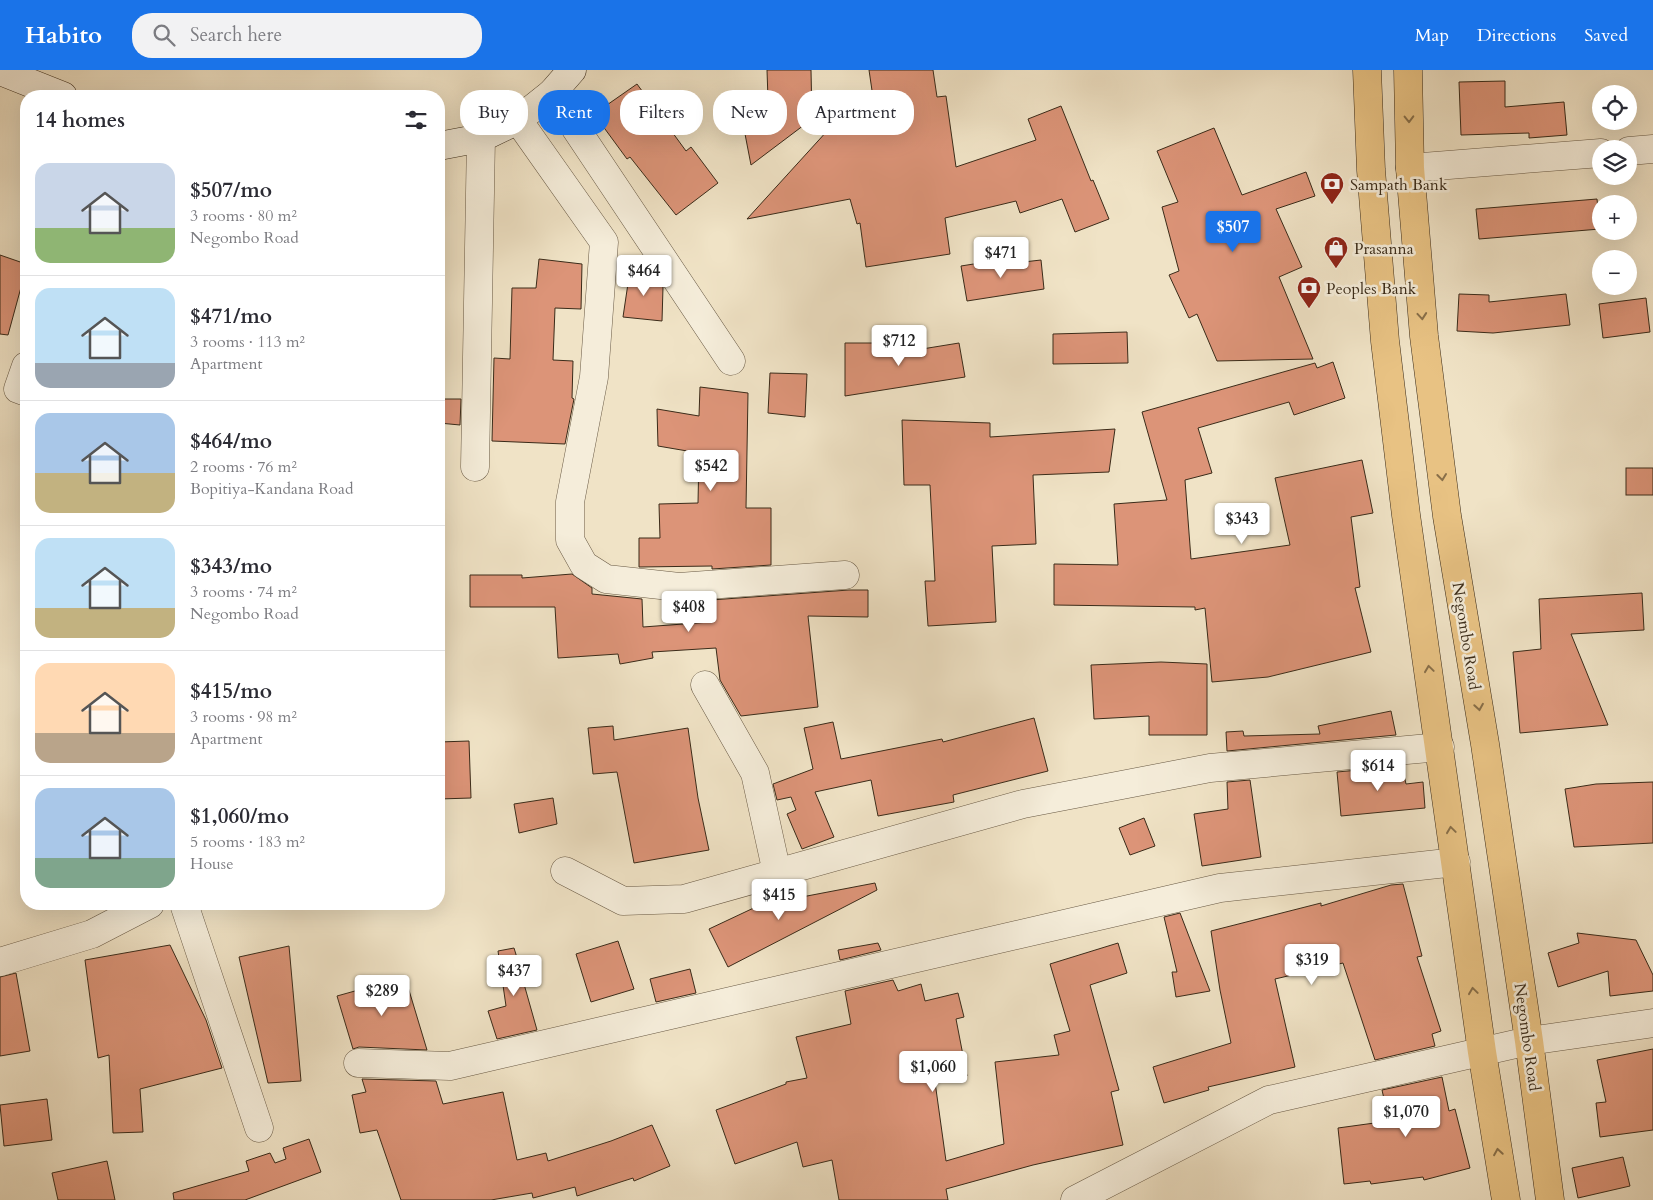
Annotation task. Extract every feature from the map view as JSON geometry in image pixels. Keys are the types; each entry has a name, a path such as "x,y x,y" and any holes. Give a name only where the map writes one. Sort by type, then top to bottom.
{"highway":[{"path":"1367,70 1371,170 1385,341 1406,515 1482,1052 1506,1200"},
{"name":"Negombo Road","path":"1408,70 1410,168 1424,336 1447,516 1485,744 1529,1040 1550,1200"}],"street":[{"path":"555,90 572,70"},
{"path":"0,71 48,90"},
{"path":"528,112 538,104"},
{"path":"528,134 604,242 594,378 570,502 570,540 584,565 606,579 679,587 845,575"},
{"path":"445,145 482,138 488,135"},
{"path":"580,135 731,361"},
{"path":"474,467 482,138"},
{"path":"1637,150 1653,149"},
{"path":"1410,168 1592,154"},
{"path":"706,685 756,773 777,873"},
{"path":"565,871 623,901 684,899 1023,804 1201,770 1440,747"},
{"path":"358,1064 450,1066 1220,888 1456,862"},
{"path":"0,962 92,934 138,910"},
{"path":"186,910 259,1128"},
{"path":"1075,1200 1269,1100 1529,1040 1653,1023"}],"building":[{"path":"767,70 811,70 811,90 797,90 797,130 751,165 745,135 787,135 787,90 768,90"},
{"path":"869,70 933,70 937,97 946,96 956,167 1036,140 1028,119 1061,106 1091,181 1093,180 1109,219 1075,232 1062,199 1020,213 1016,201 945,218 950,254 866,267 860,223 857,224 850,199 747,219 823,135 914,135 914,90 872,90"},
{"path":"1505,81 1505,107 1564,102 1567,135 1529,138 1529,133 1461,135 1459,82"},
{"path":"637,84 641,90 628,90"},
{"path":"620,96 620,135 674,135 686,151 691,147 718,183 676,215 630,157 627,159 609,135 610,103"},
{"path":"1214,128 1242,195 1306,172 1315,196 1276,209 1302,267 1279,277 1313,359 1217,361 1197,314 1189,318 1169,275 1179,271 1162,207 1178,202 1157,151"},
{"path":"1592,199 1592,230 1479,239 1476,209"},
{"path":"0,255 20,262 20,291 8,335 0,334"},
{"path":"539,259 582,264 581,309 555,308 553,360 573,361 572,398 574,399 565,444 492,441 494,358 510,359 512,288 536,288"},
{"path":"1005,259 1006,264 1041,260 1044,289 967,301 961,266"},
{"path":"630,270 653,272 663,287 662,321 623,317"},
{"path":"1459,294 1489,295 1489,302 1566,294 1570,325 1493,333 1457,331"},
{"path":"1646,298 1650,332 1603,338 1599,304"},
{"path":"1127,332 1128,363 1053,364 1053,334"},
{"path":"845,343 879,343 879,356 959,343 965,377 845,396"},
{"path":"1333,362 1345,398 1294,415 1289,402 1198,428 1212,473 1185,480 1191,559 1290,545 1275,478 1362,460 1373,513 1351,517 1360,587 1355,588 1371,652 1268,677 1212,682 1205,608 1195,610 1195,607 1054,605 1054,564 1118,565 1114,504 1167,500 1142,412 1315,363 1317,368"},
{"path":"770,373 807,374 805,417 768,413"},
{"path":"700,387 748,393 746,508 771,508 771,565 712,569 712,566 639,567 639,538 660,538 659,504 698,503 699,453 658,446 657,409 699,416"},
{"path":"445,399 461,399 460,425 445,424"},
{"path":"902,420 990,423 990,437 1115,429 1109,472 1033,475 1036,544 992,546 996,622 928,626 925,581 935,581 930,485 904,485"},
{"path":"1626,468 1653,468 1653,495 1626,495"},
{"path":"572,574 592,588 592,594 642,599 643,627 710,622 711,600 849,590 868,590 868,617 808,616 818,707 741,716 720,680 716,648 652,652 653,658 620,664 618,654 558,658 555,607 470,607 470,575 522,575 522,578"},
{"path":"1642,593 1644,630 1571,634 1608,725 1520,733 1513,652 1541,649 1539,599"},
{"path":"1161,662 1207,664 1207,735 1149,735 1149,716 1094,719 1091,665"},
{"path":"1391,711 1396,735 1227,751 1226,732 1243,731 1244,736 1320,734 1318,726"},
{"path":"1034,718 1048,771 953,795 954,802 878,816 871,780 815,792 834,837 802,849 787,814 796,810 791,797 777,800 773,784 813,769 804,728 833,722 841,759 942,739 943,742"},
{"path":"613,726 614,740 688,728 698,798 709,850 634,863 617,772 593,774 588,728"},
{"path":"469,741 471,798 445,799 445,742"},
{"path":"1402,766 1406,784 1423,782 1425,808 1341,816 1337,772"},
{"path":"1250,780 1261,857 1202,866 1194,814 1228,809 1227,782"},
{"path":"1653,782 1653,843 1574,847 1565,789 1596,784"},
{"path":"553,798 557,824 519,833 514,804"},
{"path":"1144,818 1155,846 1130,855 1119,828"},
{"path":"875,883 877,890 728,967 709,929 760,905"},
{"path":"1403,884 1422,956 1417,957 1441,1031 1432,1034 1435,1046 1375,1060 1343,963 1275,979 1295,1067 1208,1087 1209,1090 1164,1103 1153,1067 1231,1043 1220,990 1211,931 1321,903 1321,906 1391,885"},
{"path":"1180,913 1210,991 1176,997 1172,972 1177,972 1164,917"},
{"path":"1577,933 1636,940 1653,975 1653,991 1610,996 1608,971 1558,987 1548,953 1579,943"},
{"path":"618,941 634,989 591,1002 576,954"},
{"path":"878,943 881,950 840,960 838,950"},
{"path":"1118,943 1127,973 1090,985 1119,1090 1111,1092 1123,1145 1033,1165 946,1189 948,1200 839,1200 832,1160 803,1167 797,1142 735,1164 716,1110 786,1084 786,1082 807,1078 796,1037 851,1024 845,991 893,980 898,991 921,984 925,1001 958,993 964,1017 956,1019 967,1076 935,1082 946,1161 1004,1144 995,1062 1059,1055 1054,1035 1070,1031 1050,964"},
{"path":"170,945 206,1020 222,1068 140,1089 143,1132 113,1133 109,1055 98,1058 85,960"},
{"path":"289,946 301,1081 268,1083 239,957"},
{"path":"514,948 518,961 533,958 537,982 524,984 537,1030 497,1039 488,1011 506,1006 498,951"},
{"path":"690,969 696,993 656,1002 650,979"},
{"path":"16,973 30,1051 0,1056 0,977"},
{"path":"405,977 427,1050 359,1047 353,1049 337,996"},
{"path":"1653,1049 1653,1130 1600,1137 1596,1103 1606,1102 1597,1060"},
{"path":"1442,1077 1449,1111 1455,1109 1470,1168 1424,1180 1423,1177 1371,1184 1370,1181 1344,1184 1338,1128 1389,1121 1382,1090"},
{"path":"362,1079 436,1081 443,1104 503,1092 517,1160 546,1153 548,1161 611,1141 652,1125 670,1166 634,1181 633,1178 577,1196 575,1187 533,1198 532,1193 491,1200 401,1200 377,1130 360,1133 352,1095 366,1092"},
{"path":"47,1099 52,1140 4,1146 0,1105"},
{"path":"309,1139 321,1172 245,1200 174,1200 173,1193 249,1171 246,1161 270,1153 275,1163 286,1159 283,1148"},
{"path":"1623,1157 1630,1186 1578,1198 1572,1168"},
{"path":"107,1161 115,1200 58,1200 52,1173"}],"place":[{"name":"Sampath Bank","path":"1332,205"},
{"name":"Prasanna","path":"1336,269"},
{"name":"Peoples Bank","path":"1309,309"}]}
